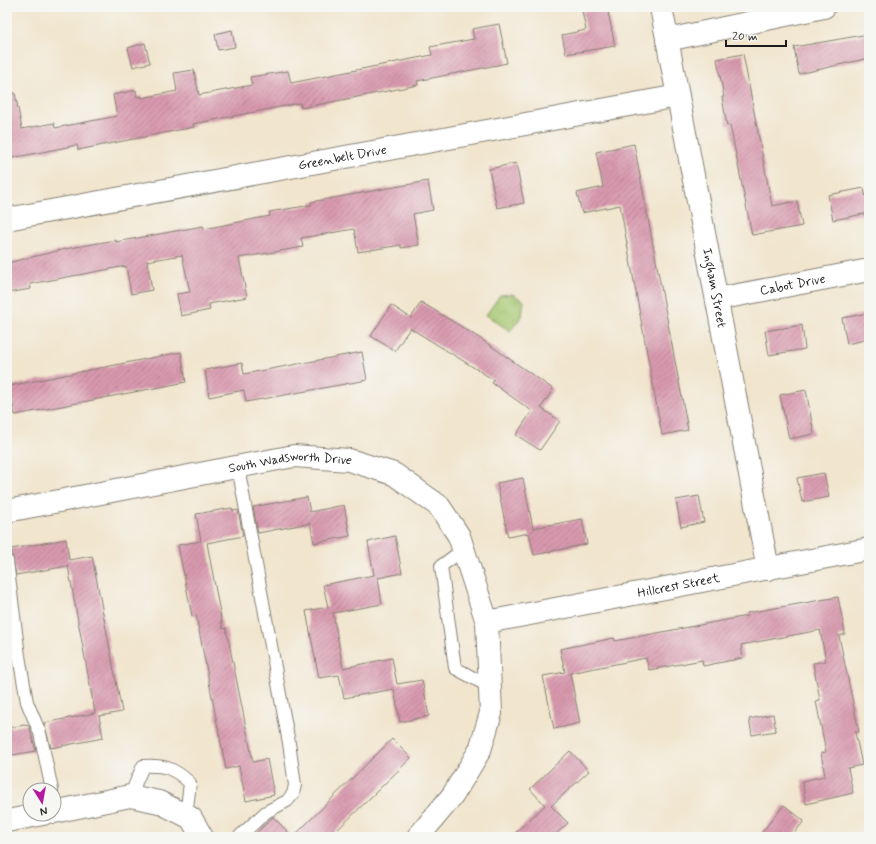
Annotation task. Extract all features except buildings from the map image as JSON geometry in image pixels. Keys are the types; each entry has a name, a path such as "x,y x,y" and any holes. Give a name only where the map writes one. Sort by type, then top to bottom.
{"street":[{"name":"Ingham Street","path":"661,7 768,569"},
{"path":"667,40 824,7"},
{"name":"Greenbelt Drive","path":"7,218 678,96"},
{"name":"Cabot Drive","path":"717,299 869,270"},
{"name":"South Wadsworth Drive","path":"7,511 294,456 349,460 394,474 439,506 459,536 487,622 491,713 480,750 453,795 418,837"},
{"name":"Hillcrest Street","path":"487,622 869,549"},
{"path":"62,808 130,796 159,802 191,818 202,837"},
{"path":"7,821 22,817"}],"lane":[{"path":"238,467 289,743 295,785 293,794 287,801 266,812 239,837"},
{"path":"464,549 441,566 455,668 490,687"},
{"path":"7,561 19,656 26,694 40,733 50,782"},
{"path":"130,796 143,766 157,766 177,771 190,783 186,816"}],"green space":[{"path":"512,294 524,301 522,316 510,331 486,315 500,295"}]}
